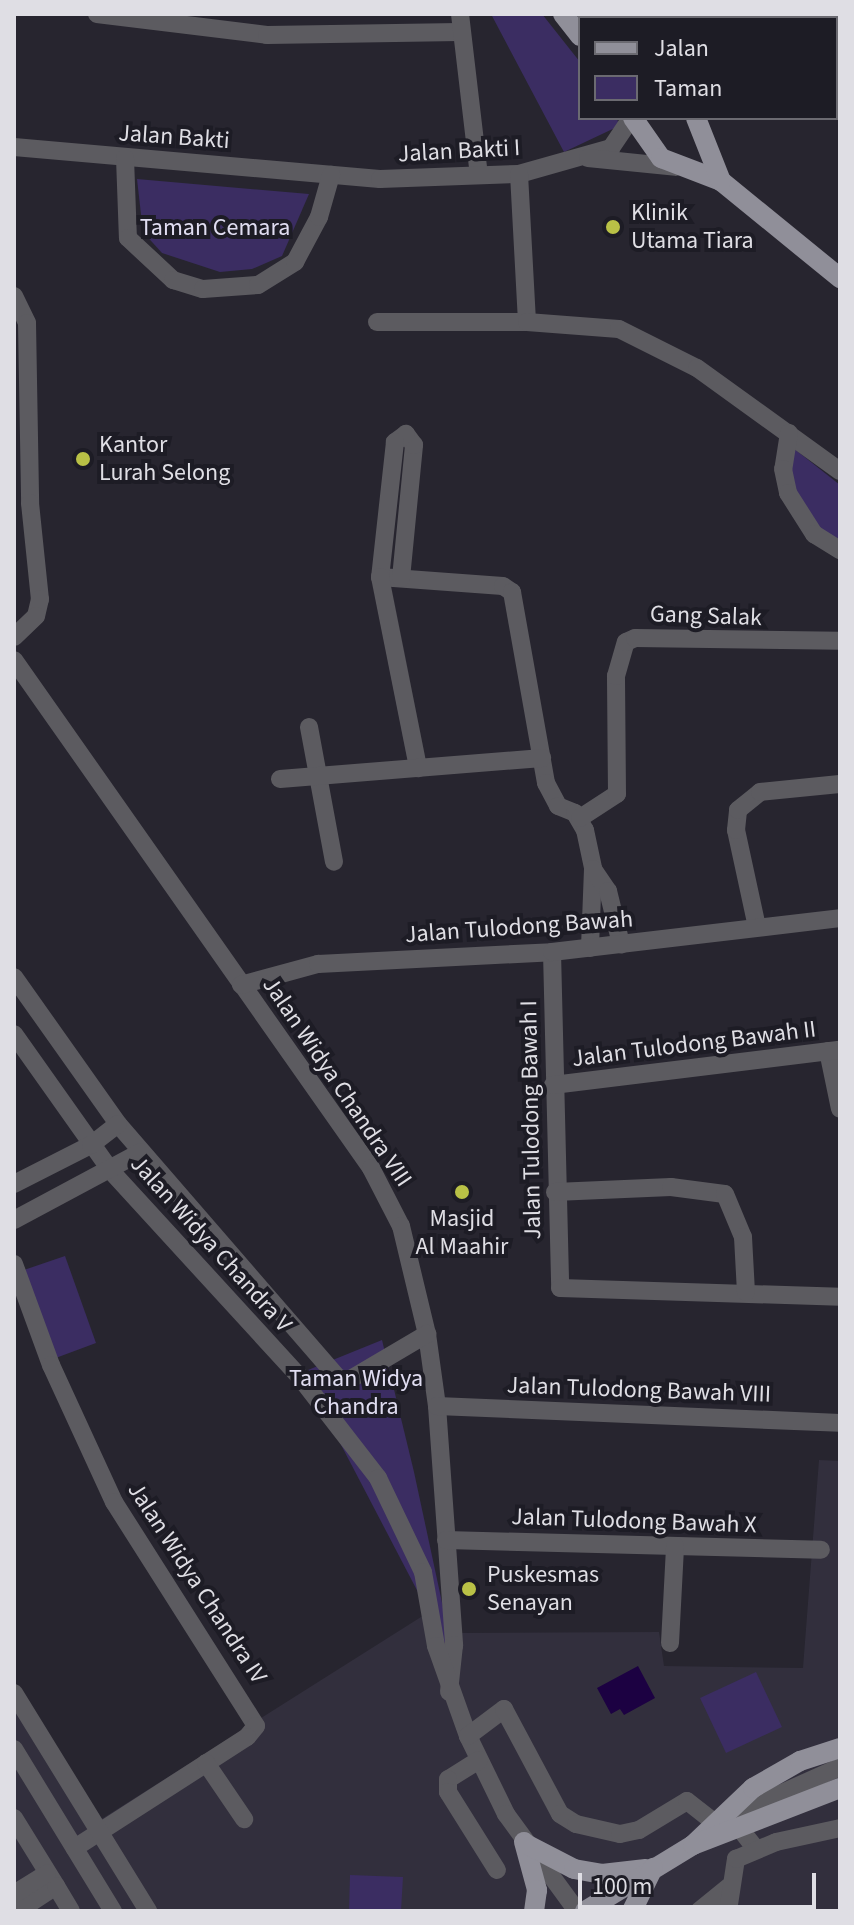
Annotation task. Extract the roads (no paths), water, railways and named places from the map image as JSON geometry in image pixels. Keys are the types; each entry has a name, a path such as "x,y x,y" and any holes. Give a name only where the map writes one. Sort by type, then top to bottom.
{"main road":[{"path":"633,120 652,148 676,167 721,181 840,278"},
{"path":"697,120 721,181"},
{"path":"693,1845 727,1825 753,1788 800,1761 840,1748"},
{"path":"585,1911 727,1825 840,1788"},
{"path":"525,1843 574,1869 624,1873 654,1868"},
{"path":"525,1843 537,1890 534,1911"},
{"path":"632,1911 654,1868"}],"street":[{"path":"97,14 267,35 460,23 479,175"},
{"name":"Jalan Bakti I","path":"331,175 519,174 588,158 611,148 631,120"},
{"name":"Jalan Bakti","path":"14,147 331,175"},
{"path":"125,158 128,238 173,280 203,289 249,288 295,262 319,217 331,175"},
{"name":"Jalan Bakti I","path":"588,158 676,167"},
{"path":"519,174 527,322"},
{"path":"14,296 27,323 30,503 40,599 36,616 14,637"},
{"path":"377,322 527,322 619,329 647,339 789,433 840,471"},
{"path":"789,433 783,469 788,493 814,534 840,550"},
{"path":"401,578 414,445 406,434 395,442 380,577 418,768"},
{"path":"380,577 503,586 512,592 550,795 580,818 593,869 590,948"},
{"name":"Gang Salak","path":"580,818 617,794 616,676 626,642 840,641"},
{"name":"Jalan Widya Chandra VIII","path":"14,660 241,985 259,1006 389,1200 401,1226 428,1341 437,1406 454,1645 449,1692"},
{"path":"309,727 334,862"},
{"path":"280,779 542,758"},
{"path":"757,927 736,830 738,810 760,792 840,784"},
{"path":"593,869 608,891 621,944"},
{"name":"Jalan Tulodong Bawah","path":"241,985 318,964 552,952 840,918"},
{"name":"Jalan Tulodong Bawah I","path":"552,952 555,1192 560,1288 746,1292"},
{"path":"259,1006 286,972"},
{"name":"Jalan Widya Chandra V","path":"14,977 118,1124 338,1378 349,1380 404,1346 428,1341"},
{"name":"Jalan Widya Chandra V","path":"14,1034 111,1171 338,1423 378,1478 408,1533 430,1603 449,1692 464,1729 525,1843 577,1911"},
{"path":"834,1050 840,1109"},
{"name":"Jalan Tulodong Bawah II","path":"553,1085 834,1050"},
{"path":"14,1184 91,1145 118,1124"},
{"path":"14,1220 111,1171 141,1152"},
{"path":"555,1192 671,1187 725,1194 743,1237 746,1292 840,1297"},
{"name":"Jalan Widya Chandra IV","path":"14,1264 51,1365 114,1502 254,1717 256,1726 247,1737 75,1848"},
{"name":"Jalan Tulodong Bawah VIII","path":"437,1406 840,1423"},
{"name":"Jalan Tulodong Bawah X","path":"446,1540 821,1550"},
{"path":"670,1643 675,1546"},
{"path":"430,1603 449,1599"},
{"path":"14,1693 148,1911"},
{"path":"464,1729 504,1709 560,1814 576,1824 620,1834 639,1830 687,1801 727,1825 756,1849"},
{"path":"14,1749 113,1911"},
{"path":"479,1760 448,1779 448,1792 497,1870"},
{"path":"206,1763 244,1819"},
{"path":"727,1825 742,1811 840,1767"},
{"path":"14,1818 71,1911"},
{"path":"728,1911 729,1887 736,1859 756,1849 840,1828"},
{"path":"14,1894 52,1880"},
{"path":"18,1911 52,1880"},
{"path":"699,1911 729,1887"}],"place":[{"name":"Klinik Utama Tiara","path":"613,227"},
{"name":"Kantor Lurah Selong","path":"83,459"},
{"name":"Masjid Al Maahir","path":"462,1192"},
{"name":"Puskesmas Senayan","path":"469,1589"}],"park label":[{"name":"Taman Cemara","path":"215,228"},
{"name":"Taman Widya Chandra","path":"356,1393"}]}
